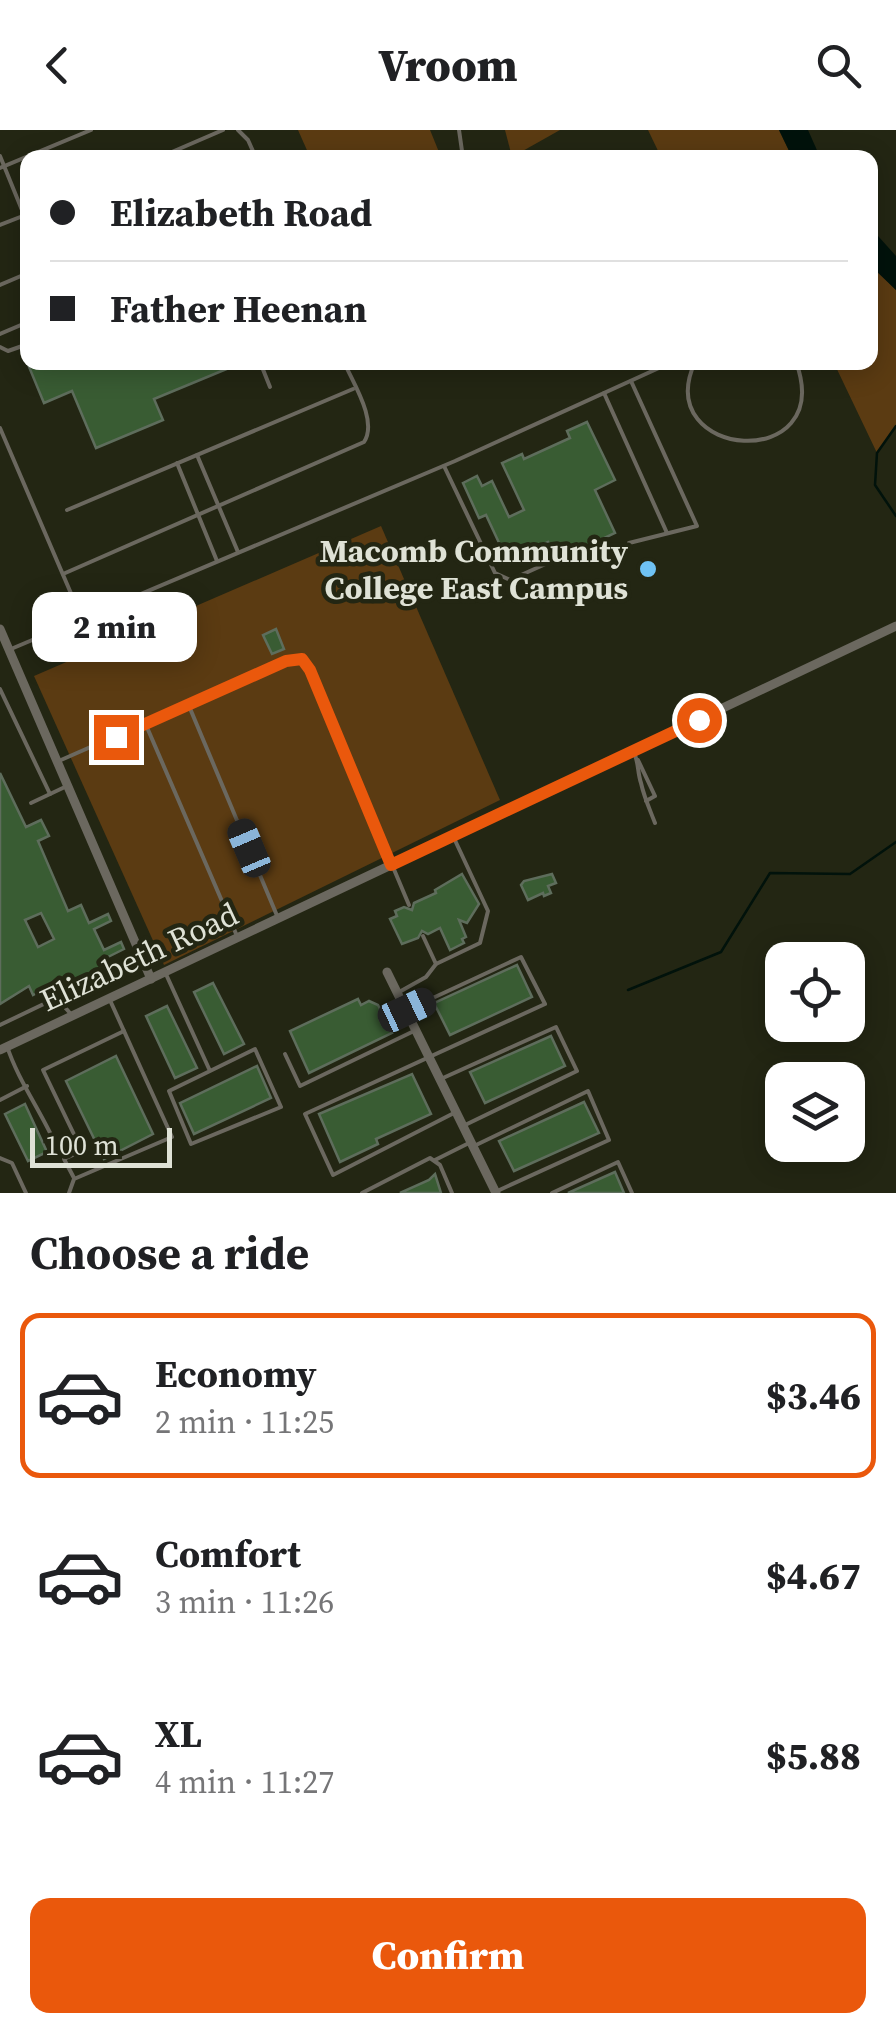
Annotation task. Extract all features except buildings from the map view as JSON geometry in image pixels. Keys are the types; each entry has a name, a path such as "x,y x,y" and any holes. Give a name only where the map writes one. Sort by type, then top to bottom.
{"street":[{"name":"Elizabeth Road","path":"4,1048 391,865 636,755 896,626"},
{"path":"0,629 151,979"},
{"path":"387,972 495,1192"}],"lane":[{"path":"43,150 92,130"},
{"path":"177,150 223,130"},
{"path":"238,130 252,150"},
{"path":"0,156 20,202"},
{"path":"0,216 2,225"},
{"path":"263,370 270,388"},
{"path":"62,574 364,442 369,435 368,420 347,370"},
{"path":"9,650 444,466 655,370"},
{"path":"693,370 689,386 692,406 702,422 731,442 749,444 767,440 794,417 801,400 798,370"},
{"path":"629,543 698,526 631,381"},
{"path":"67,510 355,388"},
{"path":"604,394 667,534"},
{"path":"0,428 82,620"},
{"path":"198,455 238,553"},
{"path":"177,464 217,562"},
{"path":"444,466 495,573 510,580 550,562"},
{"path":"56,762 286,661 302,659 410,905"},
{"path":"0,689 50,794"},
{"path":"189,706 279,919"},
{"path":"146,724 237,938"},
{"path":"636,755 646,801 656,823"},
{"path":"636,755 655,796 646,801"},
{"path":"31,803 67,786"},
{"path":"398,993 426,977 436,964 480,943 488,912 454,836"},
{"path":"424,936 436,964"},
{"path":"407,1010 521,957 545,1004 305,1114 333,1175 456,1112"},
{"path":"165,972 210,1071"},
{"path":"74,1179 172,1136 109,998"},
{"path":"0,1025 50,1002 61,1003 72,1016"},
{"path":"440,1080 556,1027 577,1071 463,1126"},
{"path":"284,1054 300,1086 416,1030"},
{"path":"70,1193 74,1179 64,1159 82,1151 43,1070 124,1031"},
{"path":"4,1048 54,1141"},
{"path":"254,1049 281,1107 191,1144 170,1091 210,1071 254,1049"},
{"path":"0,1100 27,1086"},
{"path":"362,1193 430,1158 435,1160 588,1091 609,1140 495,1192"},
{"path":"0,1158 12,1163 26,1193"},
{"path":"435,1160 452,1193"},
{"path":"552,1193 618,1162 632,1193"}],"shaded area":[{"path":"298,130 430,130 438,150 307,150"},
{"path":"505,130 560,130 524,150 510,150"},
{"path":"648,130 779,130 789,150 658,150"},
{"path":"779,130 808,130 817,150 789,150"},
{"path":"878,236 896,256 896,290 878,273"},
{"path":"878,273 896,290 896,426 877,453 837,370 878,370"},
{"path":"381,526 500,800 164,965 34,676"}],"waterway":[{"path":"896,426 877,453 875,485 896,516"},
{"path":"628,990 721,952 770,873 850,874 896,842"}],"place":[{"name":"Macomb Community College East Campus","path":"648,569"}],"route":[{"path":"116,737 286,661 302,659 391,865 699,720"}]}
